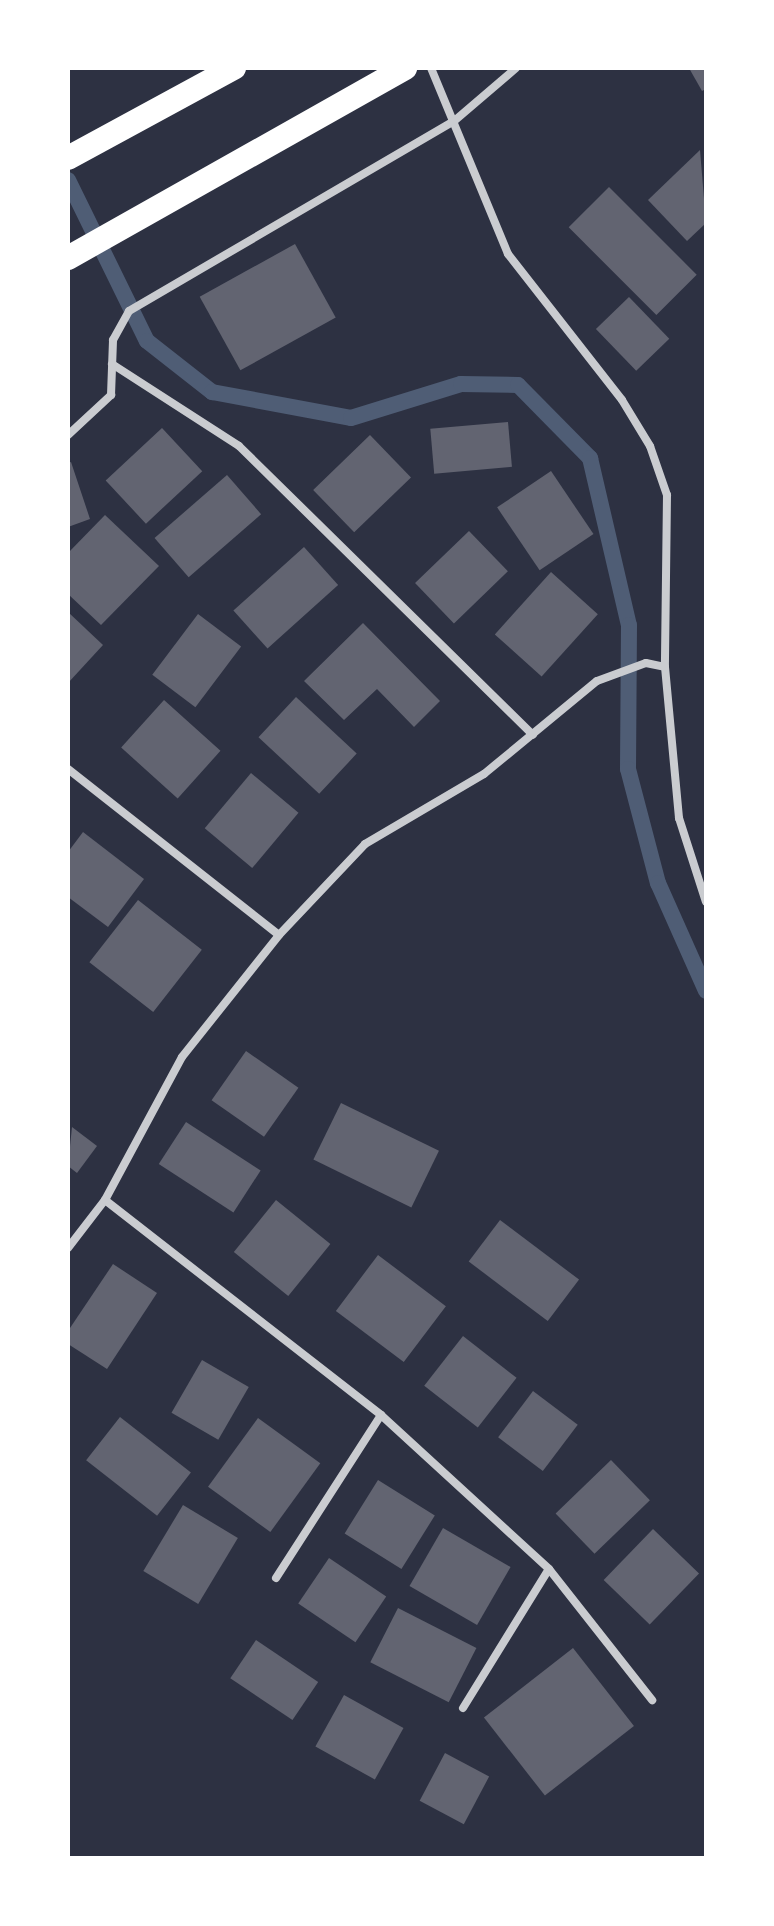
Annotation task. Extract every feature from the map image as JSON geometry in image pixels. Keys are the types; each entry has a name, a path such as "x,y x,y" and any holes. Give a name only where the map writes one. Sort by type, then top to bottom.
{"highway":[{"path":"68,158 234,68"},
{"path":"68,258 405,68"}],"street":[{"path":"431,68 508,254 650,446 667,495 665,667 679,818 706,902"},
{"path":"68,435 111,395 113,340 129,311 453,122 516,68"},
{"path":"112,364 239,446 533,735"},
{"path":"68,1248 105,1200 182,1057 279,935 365,844 484,774 597,681 646,663 665,667"},
{"path":"68,769 279,935"},
{"path":"105,1200 381,1415 549,1569 652,1700"},
{"path":"276,1578 381,1415"},
{"path":"463,1708 549,1569"}],"building":[{"path":"689,68 706,68 706,89 702,91"},
{"path":"700,150 706,223 687,241 648,200"},
{"path":"609,187 697,275 656,315 569,227"},
{"path":"295,244 336,317 240,370 200,297"},
{"path":"629,297 669,339 636,371 596,329"},
{"path":"508,422 512,467 434,474 430,429"},
{"path":"162,428 202,471 146,524 106,481"},
{"path":"370,435 411,477 354,532 313,490"},
{"path":"71,462 90,519 68,527 68,463"},
{"path":"551,471 593,534 540,570 497,507"},
{"path":"227,475 261,514 189,577 155,538"},
{"path":"105,515 159,566 101,625 68,594 68,553"},
{"path":"469,531 508,571 454,623 415,583"},
{"path":"304,547 338,585 268,648 233,611"},
{"path":"551,572 598,614 542,677 495,634"},
{"path":"68,612 103,645 68,683"},
{"path":"198,614 241,646 195,707 152,675"},
{"path":"363,623 440,701 414,727 377,689 344,720 304,681"},
{"path":"296,697 357,754 319,794 258,737"},
{"path":"164,700 220,751 178,798 121,748"},
{"path":"251,773 298,813 252,868 205,828"},
{"path":"83,832 144,879 108,927 68,897 68,852"},
{"path":"138,900 202,950 153,1012 89,962"},
{"path":"246,1051 298,1088 264,1137 212,1100"},
{"path":"341,1103 439,1151 411,1207 313,1160"},
{"path":"186,1122 261,1170 233,1212 159,1164"},
{"path":"72,1127 97,1146 77,1173 68,1166"},
{"path":"276,1200 330,1244 288,1296 234,1252"},
{"path":"500,1220 579,1280 548,1321 469,1262"},
{"path":"378,1255 446,1306 404,1362 336,1311"},
{"path":"113,1264 157,1293 107,1369 68,1344 68,1331"},
{"path":"463,1336 517,1378 478,1428 424,1386"},
{"path":"202,1360 249,1387 218,1440 172,1413"},
{"path":"533,1391 578,1425 543,1471 498,1437"},
{"path":"120,1417 191,1472 157,1516 86,1460"},
{"path":"258,1418 320,1463 270,1532 208,1487"},
{"path":"611,1460 650,1500 595,1554 556,1513"},
{"path":"378,1480 435,1516 401,1569 345,1533"},
{"path":"183,1505 238,1538 198,1604 143,1571"},
{"path":"443,1528 511,1567 477,1625 410,1586"},
{"path":"653,1529 699,1573 650,1625 604,1580"},
{"path":"329,1558 386,1597 355,1642 298,1604"},
{"path":"398,1608 476,1648 449,1702 370,1662"},
{"path":"256,1640 318,1682 292,1720 230,1678"},
{"path":"573,1648 634,1726 545,1796 484,1718"},
{"path":"344,1695 403,1728 375,1780 315,1747"},
{"path":"445,1753 489,1776 464,1824 420,1801"}],"waterway":[{"path":"68,180 147,341 212,392 351,418 461,384 518,385 590,458 629,625 628,769 658,883 706,991"}]}
